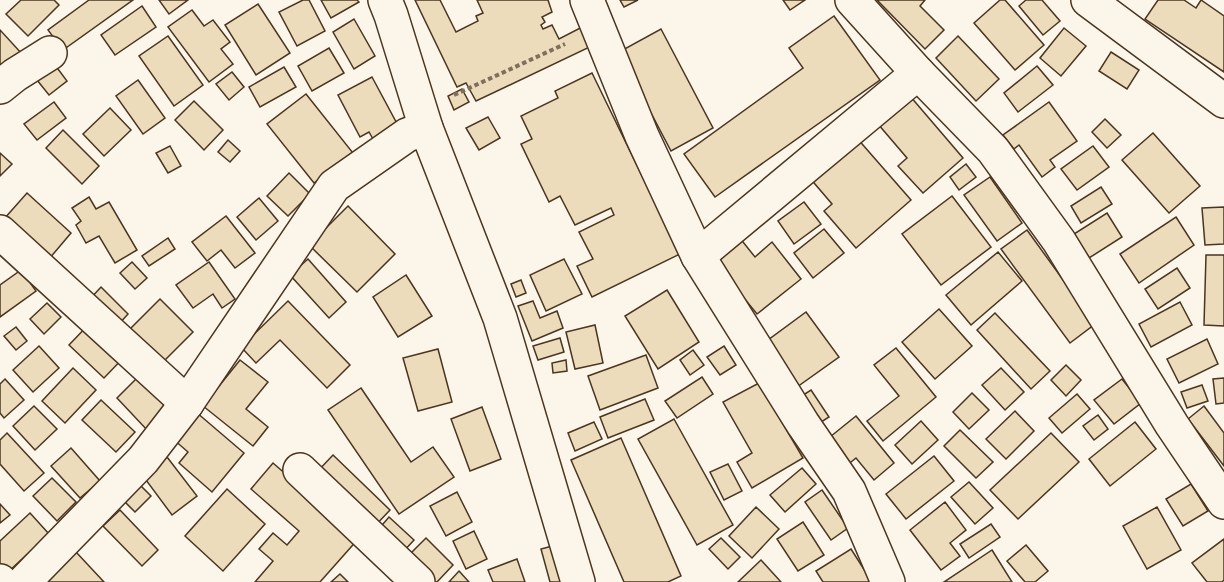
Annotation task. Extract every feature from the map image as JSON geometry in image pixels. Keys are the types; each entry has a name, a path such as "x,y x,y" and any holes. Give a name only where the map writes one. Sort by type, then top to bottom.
{"street":[{"path":"385,0 392,15 424,119 500,318 578,582"},
{"path":"852,0 918,73 993,150 1059,241 1172,425 1224,502"},
{"path":"1088,0 1224,101"},
{"path":"593,14 642,136 698,256 803,424 849,491 888,582"},
{"path":"0,87 50,53"},
{"path":"698,256 918,73"},
{"path":"24,582 143,460 187,403 334,186 407,135 424,119"},
{"path":"0,232 187,403"},
{"path":"300,470 418,582"}],"path":[{"path":"424,119 593,14"}],"building":[{"path":"21,0 54,0 59,5 28,36 6,14"},
{"path":"89,0 133,0 63,50 48,30"},
{"path":"159,0 188,0 169,14"},
{"path":"303,0 309,0 325,31 297,46 279,12"},
{"path":"321,0 357,0 359,2 331,18"},
{"path":"415,0 440,0 456,32 478,21 476,16 483,13 477,0 548,0 552,12 542,17 545,22 541,25 543,29 552,25 559,39 586,25 596,44 476,101 466,83 457,87"},
{"path":"620,0 638,0 624,7"},
{"path":"783,0 805,0 790,10"},
{"path":"877,0 925,0 920,6 944,30 925,49"},
{"path":"1000,0 1005,0 1044,45 1015,70 974,23"},
{"path":"1026,0 1042,0 1060,21 1043,35 1019,6"},
{"path":"1158,0 1184,0 1196,8 1201,0 1224,16 1224,72 1145,19"},
{"path":"258,4 290,53 256,75 225,25"},
{"path":"142,6 156,27 115,55 101,35"},
{"path":"192,10 204,26 213,20 230,42 221,49 233,64 209,82 168,27"},
{"path":"834,16 880,80 715,197 684,154 803,68 789,48"},
{"path":"354,19 375,56 354,69 333,32"},
{"path":"1064,28 1086,46 1061,76 1040,58"},
{"path":"661,29 713,128 671,151 619,52"},
{"path":"0,30 23,55 0,67"},
{"path":"168,36 203,85 174,106 139,56"},
{"path":"958,36 999,79 976,101 936,58"},
{"path":"329,48 344,73 312,91 298,66"},
{"path":"1111,52 1139,70 1127,89 1099,71"},
{"path":"55,65 67,81 49,95 37,80"},
{"path":"1037,66 1053,85 1018,112 1004,93"},
{"path":"284,67 296,87 260,107 249,87"},
{"path":"232,72 244,87 229,100 216,84"},
{"path":"592,73 680,254 592,297 577,266 593,259 579,232 614,215 611,208 575,225 560,196 549,202 521,144 532,139 521,116 558,98 555,91"},
{"path":"372,77 402,133 377,146 369,132 360,137 338,95"},
{"path":"138,80 165,118 143,134 116,96"},
{"path":"462,89 469,102 454,110 448,96"},
{"path":"306,94 353,153 314,183 267,124"},
{"path":"910,96 963,158 923,193 898,166 907,158 878,124"},
{"path":"194,101 223,130 204,150 175,120"},
{"path":"54,102 66,118 37,140 24,124"},
{"path":"1049,102 1077,141 1050,160 1055,167 1042,177 1019,145 1014,149 1003,135"},
{"path":"110,108 131,130 104,156 83,134"},
{"path":"488,117 500,138 479,150 466,128"},
{"path":"1105,119 1121,135 1107,148 1092,132"},
{"path":"63,130 99,166 82,184 46,148"},
{"path":"1153,133 1200,186 1169,213 1122,160"},
{"path":"856,137 911,200 856,248 824,211 832,204 809,177"},
{"path":"228,140 240,151 230,162 218,152"},
{"path":"170,146 181,166 168,173 156,153"},
{"path":"1093,146 1109,167 1077,190 1061,169"},
{"path":"0,153 12,164 0,176"},
{"path":"966,164 976,177 959,190 950,177"},
{"path":"289,173 310,194 288,216 267,196"},
{"path":"990,177 1022,223 997,241 964,195"},
{"path":"1101,187 1112,204 1081,223 1071,206"},
{"path":"27,193 71,233 49,259 4,219"},
{"path":"952,196 991,247 941,285 902,234"},
{"path":"89,197 96,209 109,202 137,250 115,263 99,236 86,243 76,225 81,221 72,208"},
{"path":"259,198 278,221 256,240 237,217"},
{"path":"804,202 821,224 794,244 778,221"},
{"path":"348,206 395,254 357,292 309,245"},
{"path":"1224,207 1224,244 1205,245 1202,208"},
{"path":"1107,213 1122,237 1089,258 1074,234"},
{"path":"226,216 255,253 235,268 221,250 207,261 192,242"},
{"path":"1176,217 1194,245 1139,283 1120,254"},
{"path":"824,229 844,253 813,278 794,253"},
{"path":"1027,230 1095,324 1070,343 1001,249"},
{"path":"739,237 755,257 772,242 801,279 757,314 712,259"},
{"path":"168,238 175,249 149,266 142,256"},
{"path":"998,252 1022,281 971,325 946,295"},
{"path":"1206,255 1224,255 1224,326 1204,325"},
{"path":"308,259 346,302 329,318 290,275"},
{"path":"564,259 582,294 546,311 530,275"},
{"path":"132,262 147,278 135,289 120,273"},
{"path":"209,262 235,299 222,308 213,294 193,308 176,285"},
{"path":"1177,268 1190,288 1158,309 1145,289"},
{"path":"21,270 36,291 0,317 0,285"},
{"path":"406,275 432,316 398,337 373,297"},
{"path":"521,280 526,293 516,297 511,284"},
{"path":"101,287 128,314 118,325 90,299"},
{"path":"667,290 699,342 658,369 625,316"},
{"path":"160,299 193,332 162,363 129,330"},
{"path":"288,301 350,365 327,388 280,340 256,363 241,347"},
{"path":"533,301 540,318 557,311 563,328 532,341 518,306"},
{"path":"1180,302 1192,325 1151,347 1139,324"},
{"path":"47,303 61,317 44,334 30,319"},
{"path":"939,309 972,346 935,379 902,342"},
{"path":"806,312 839,357 797,387 764,343"},
{"path":"995,313 1050,371 1031,389 977,330"},
{"path":"92,321 128,353 104,378 69,345"},
{"path":"595,325 603,363 575,369 566,332"},
{"path":"16,327 27,341 16,350 4,336"},
{"path":"560,338 564,352 538,360 533,346"},
{"path":"1207,339 1218,364 1179,383 1167,359"},
{"path":"39,346 59,368 33,392 13,370"},
{"path":"724,346 736,365 720,375 707,357"},
{"path":"896,348 936,397 883,441 867,421 899,396 874,365"},
{"path":"438,349 452,402 418,411 403,358"},
{"path":"693,350 704,365 690,375 680,360"},
{"path":"646,355 658,388 600,410 588,376"},
{"path":"240,360 268,382 246,409 268,427 253,446 203,406"},
{"path":"566,360 567,371 553,373 552,363"},
{"path":"1066,365 1081,380 1066,396 1051,380"},
{"path":"73,368 96,390 65,423 42,401"},
{"path":"1001,368 1024,392 1005,410 982,385"},
{"path":"144,371 176,404 148,431 117,398"},
{"path":"702,377 713,394 677,418 665,401"},
{"path":"1224,378 1224,403 1216,404 1213,379"},
{"path":"5,379 24,400 4,418 0,413 0,384"},
{"path":"1122,379 1141,403 1114,424 1094,400"},
{"path":"759,383 803,458 752,488 737,462 752,453 723,402"},
{"path":"1202,385 1208,401 1187,408 1181,392"},
{"path":"361,388 411,462 433,447 454,477 399,514 328,410"},
{"path":"811,390 829,417 815,426 797,399"},
{"path":"972,393 989,410 969,429 953,412"},
{"path":"1077,394 1090,409 1062,433 1049,418"},
{"path":"645,399 654,420 608,438 600,417"},
{"path":"101,400 135,432 116,452 82,420"},
{"path":"34,406 57,429 35,450 13,426"},
{"path":"1204,406 1224,433 1224,466 1188,419"},
{"path":"482,407 501,459 470,471 451,419"},
{"path":"1015,411 1034,431 1006,459 986,439"},
{"path":"196,412 244,453 212,492 179,463 188,452 173,439"},
{"path":"1098,415 1108,429 1094,440 1083,426"},
{"path":"856,416 894,463 874,480 856,458 846,466 825,441"},
{"path":"674,419 733,525 697,545 638,439"},
{"path":"921,421 938,440 912,464 895,445"},
{"path":"594,422 602,439 575,451 568,433"},
{"path":"1135,422 1156,449 1110,486 1089,459"},
{"path":"960,430 993,462 976,478 944,446"},
{"path":"7,433 44,473 24,491 0,464 0,440"},
{"path":"1051,433 1079,462 1018,519 990,490"},
{"path":"621,438 681,576 668,582 624,582 571,460"},
{"path":"71,448 100,481 80,498 51,466"},
{"path":"333,455 390,510 373,528 316,473"},
{"path":"934,456 954,481 906,519 886,494"},
{"path":"167,457 197,496 172,515 143,476"},
{"path":"273,463 359,538 320,582 255,582 273,561 259,549 273,533 287,545 299,531 251,489"},
{"path":"728,464 742,491 724,500 710,472"},
{"path":"802,468 816,484 785,512 770,495"},
{"path":"52,478 76,502 57,521 33,496"},
{"path":"137,482 151,496 135,512 121,498"},
{"path":"969,482 993,508 975,524 951,497"},
{"path":"1191,484 1208,511 1183,526 1166,499"},
{"path":"227,489 265,524 223,571 185,536"},
{"path":"822,490 848,528 831,540 805,502"},
{"path":"457,492 472,522 446,536 430,506"},
{"path":"945,502 966,530 950,543 960,556 941,570 910,530"},
{"path":"0,504 10,515 0,523"},
{"path":"756,507 779,529 752,558 729,536"},
{"path":"1157,507 1181,550 1147,569 1123,526"},
{"path":"120,510 158,550 142,566 103,526"},
{"path":"30,513 49,534 8,572 0,563 0,541"},
{"path":"389,517 414,540 402,553 377,531"},
{"path":"803,522 824,555 798,571 777,539"},
{"path":"991,524 1000,537 969,558 960,544"},
{"path":"474,531 487,559 466,569 453,541"},
{"path":"426,538 453,565 437,582 431,582 406,558"},
{"path":"721,538 740,557 728,569 709,549"},
{"path":"1224,539 1224,580 1207,582 1192,563"},
{"path":"560,544 571,582 550,582 541,549"},
{"path":"1026,545 1048,571 1035,582 1025,582 1007,561"},
{"path":"851,549 872,582 823,582 816,571"},
{"path":"992,550 1012,582 944,582"},
{"path":"76,552 104,582 46,582"},
{"path":"517,559 525,582 493,582 488,570"},
{"path":"761,560 781,582 738,582"},
{"path":"459,571 469,582 449,582"},
{"path":"340,574 348,582 331,582"}]}
